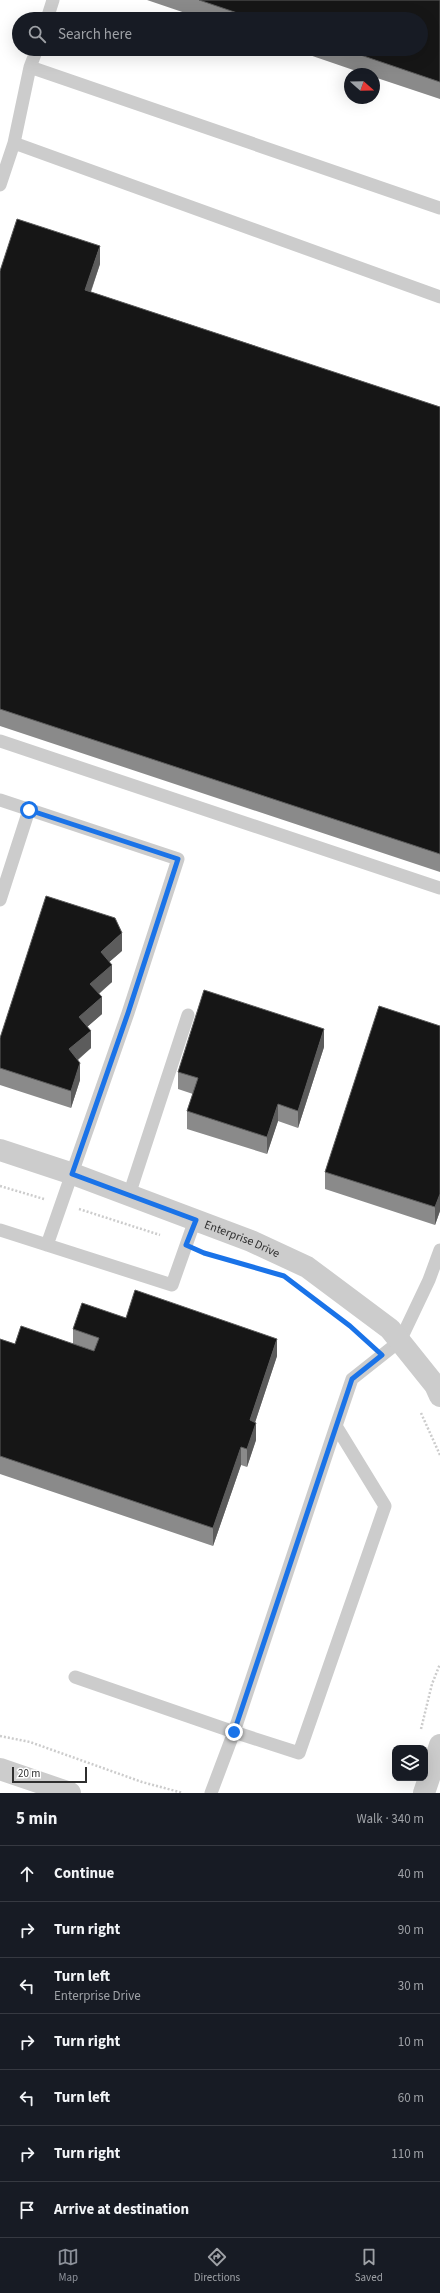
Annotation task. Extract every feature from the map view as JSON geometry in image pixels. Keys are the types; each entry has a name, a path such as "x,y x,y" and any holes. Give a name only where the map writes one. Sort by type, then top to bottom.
{"street":[{"name":"Enterprise Drive","path":"0,1150 72,1174 196,1220 251,1241 307,1267 390,1328 438,1387"},
{"path":"424,1793 440,1745"},
{"path":"0,1769 70,1793"}],"lane":[{"path":"49,12 53,0"},
{"path":"0,185 14,143 30,67 34,56"},
{"path":"30,67 440,208"},
{"path":"14,143 440,297"},
{"path":"0,741 440,888"},
{"path":"0,800 178,859 128,1013 47,1245"},
{"path":"0,900 29,810"},
{"path":"129,1195 188,1015"},
{"path":"0,1230 172,1285 196,1220"},
{"path":"211,1793 234,1732 352,1379 400,1341 429,1280 440,1250"},
{"path":"75,1677 234,1732 300,1753 385,1506 336,1426"}],"path":[{"path":"0,1186 166,1236 204,1253 227,1259"},
{"path":"419,1408 440,1455"},
{"path":"420,1736 432,1684 440,1664"},
{"path":"0,1736 36,1744 142,1782 183,1793"}],"building":[{"path":"199,0 440,0 440,82 364,56 428,56 428,12 234,12"},
{"path":"17,219 100,246 85,290 440,407 440,854 0,709 0,271"},
{"path":"46,896 115,918 122,933 101,952 112,965 90,984 102,997 79,1017 91,1031 69,1049 80,1063 71,1091 0,1068 0,1038"},
{"path":"204,990 324,1029 298,1111 278,1104 267,1137 187,1111 198,1078 178,1072"},
{"path":"379,1006 440,1026 440,1194 435,1207 325,1172"},
{"path":"135,1290 277,1339 250,1420 256,1423 247,1449 241,1447 213,1528 0,1456 0,1339 15,1344 21,1326 94,1351 99,1338 73,1329 82,1303 126,1318"}],"route":[{"path":"29,810 178,859 128,1013 72,1174 196,1220 186,1245 204,1253 284,1276 350,1326 382,1355 352,1379 234,1732"}]}
